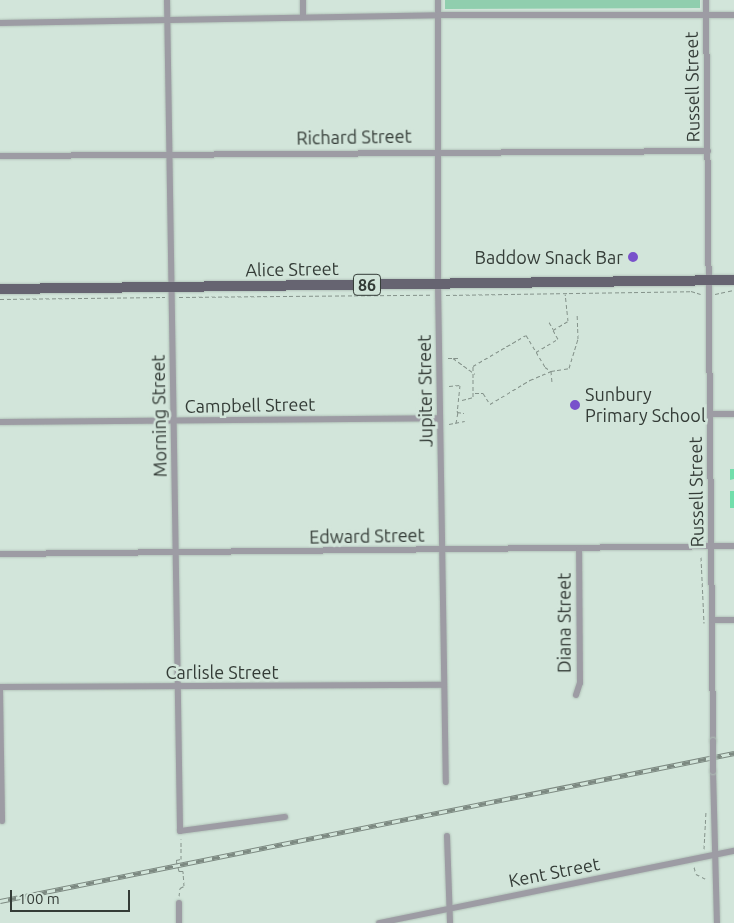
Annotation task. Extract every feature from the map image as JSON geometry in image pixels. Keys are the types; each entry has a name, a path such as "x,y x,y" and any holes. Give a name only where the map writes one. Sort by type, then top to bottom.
{"main road":[{"name":"Alice Street","path":"0,289 734,280"}],"street":[{"name":"Morning Street","path":"167,0 180,831 285,816"},
{"path":"303,0 304,17"},
{"name":"Jupiter Street","path":"438,0 438,284 446,782"},
{"name":"Russell Street","path":"706,0 713,771 717,923"},
{"path":"0,23 438,15 734,15"},
{"name":"Richard Street","path":"0,156 437,151 708,151"},
{"path":"710,414 734,414"},
{"name":"Campbell Street","path":"0,422 440,418"},
{"name":"Edward Street","path":"0,554 579,550 734,546"},
{"name":"Diana Street","path":"576,695 580,683 579,550"},
{"path":"712,620 734,620"},
{"name":"Carlisle Street","path":"0,688 444,685"},
{"path":"0,688 2,821"},
{"path":"447,836 450,923"},
{"name":"Kent Street","path":"379,923 734,851"},
{"path":"179,903 179,923"}],"path":[{"path":"715,294 734,290"},
{"path":"447,295 691,292 701,294"},
{"path":"554,330 568,321 565,293"},
{"path":"178,297 430,295"},
{"path":"0,299 166,297"},
{"path":"475,393 483,393 490,404 551,371 569,368 578,339 577,314"},
{"path":"536,352 558,339 549,322"},
{"path":"460,400 474,397 475,374 473,365 526,335 551,371 552,382"},
{"path":"448,358 459,358"},
{"path":"453,358 475,374"},
{"path":"449,386 460,385 460,400 456,424"},
{"path":"458,412 464,413"},
{"path":"449,424 465,421"},
{"path":"706,810 706,857"},
{"path":"179,903 180,888 184,886 183,870 178,871 176,860 181,859 181,838"},
{"path":"693,867 696,874 708,880 709,886"}],"green space":[{"path":"445,0 700,0 700,8 445,9"}],"building":[{"path":"730,469 734,469 734,479 730,480"},
{"path":"730,491 734,491 734,508 730,508"}],"railway":[{"path":"0,901 734,753"}],"place":[{"name":"Baddow Snack Bar","path":"633,257"},
{"name":"Sunbury Primary School","path":"575,405"}]}
